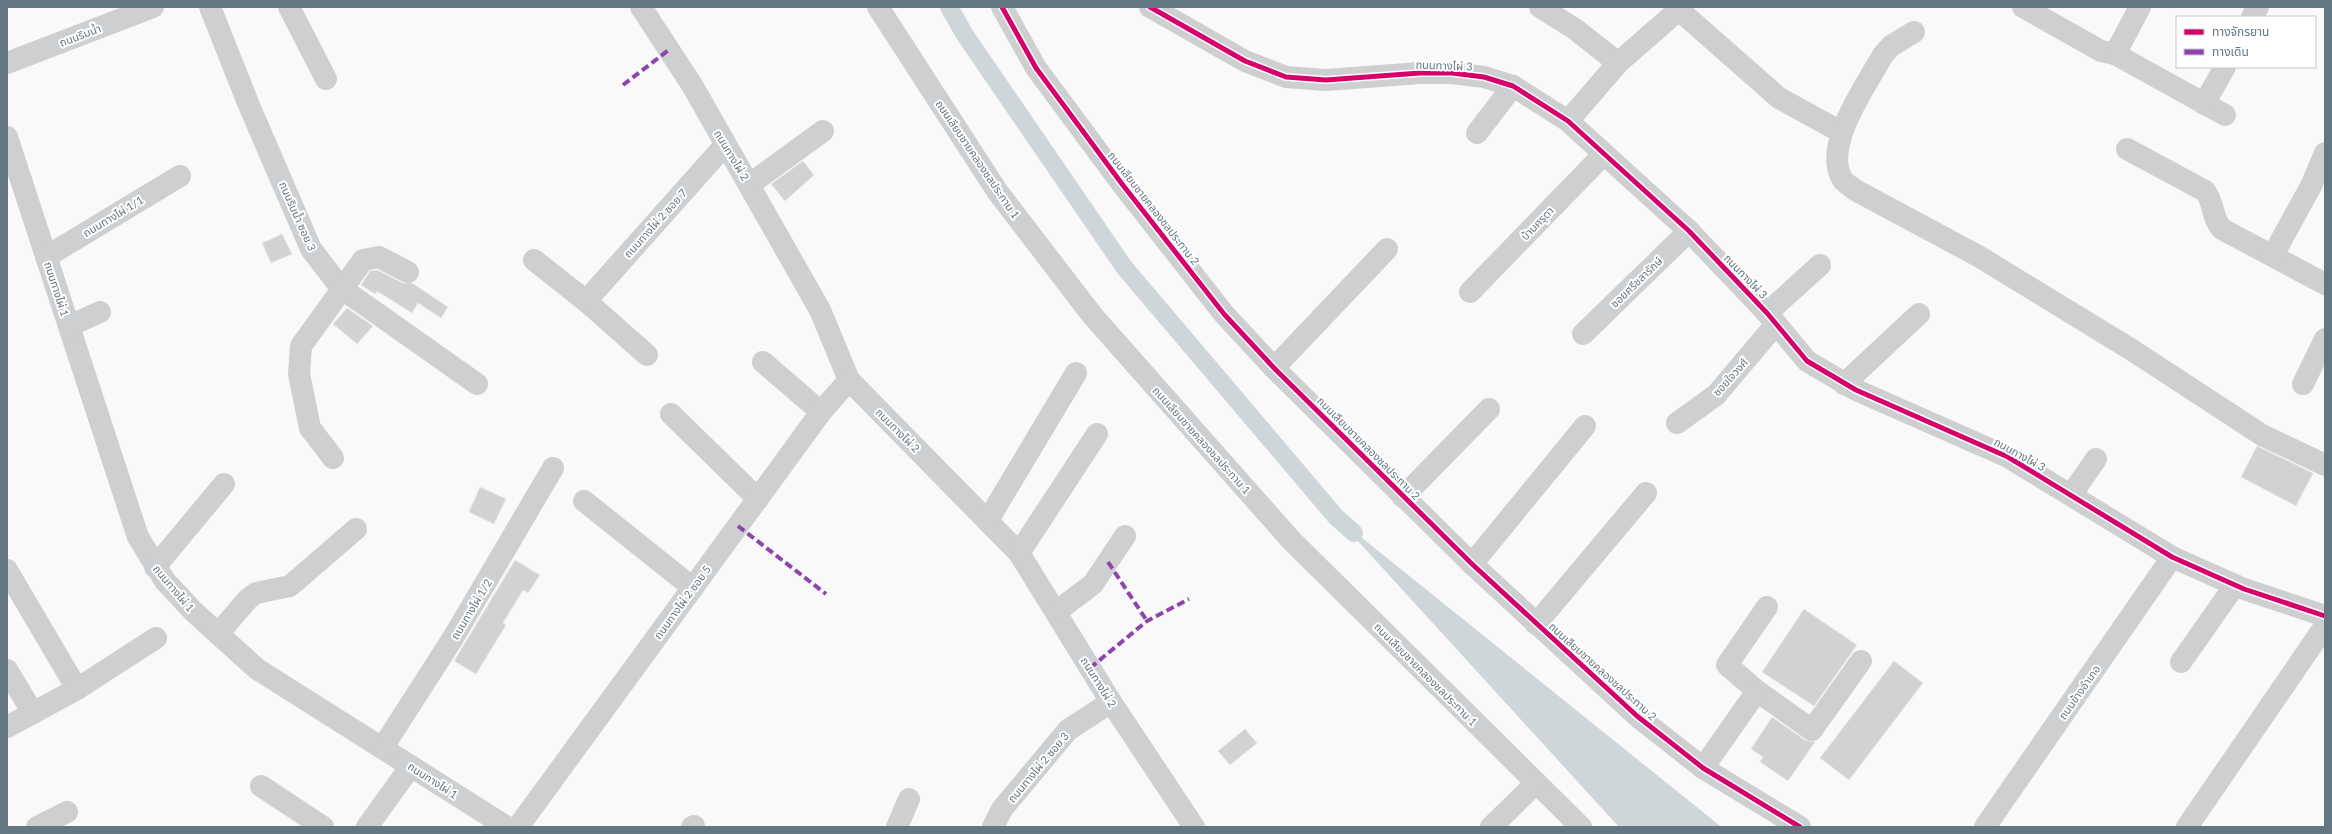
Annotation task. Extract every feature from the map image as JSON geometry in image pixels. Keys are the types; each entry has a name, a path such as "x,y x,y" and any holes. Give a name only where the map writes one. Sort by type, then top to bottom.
{"street":[{"name":"ถนนริมน้ำ","path":"7,63 153,7"},
{"name":"ถนนริมน้ำ ซอย 3","path":"210,7 248,103 311,249 341,288 476,384"},
{"path":"289,7 326,79"},
{"name":"ถนนทางไผ่ 2","path":"641,7 670,49 725,145 750,184 820,310 849,380 1019,553 1111,702 1194,827"},
{"name":"ถนนเลียบชายคลองชลประทาน 1","path":"878,7 996,191 1092,315 1291,540 1581,827"},
{"name":"ถนนเลียบชายคลองชลประทาน 2","path":"1002,7 1036,68 1122,184 1224,314 1274,368 1472,564 1637,716 1703,768 1800,827"},
{"name":"ถนนทางไผ่ 3","path":"1150,7 1245,61 1286,77 1326,80 1420,73 1452,73 1484,77 1513,86 1568,120 1689,231 1772,318 1807,361 1844,384 2008,456 2172,557 2235,585 2325,616"},
{"path":"1540,7 1576,29 1618,63"},
{"path":"2023,7 2101,51 2114,54 2226,115"},
{"path":"2114,54 2140,7"},
{"path":"2253,16 2258,7"},
{"path":"1568,120 1618,63 1681,8 1779,98 1841,132"},
{"path":"1914,32 1892,46 1883,55 1841,132 1837,164 1843,181 1858,191 1980,257 2132,350 2257,432 2325,466"},
{"path":"2204,104 2224,68"},
{"path":"1476,132 1513,86"},
{"path":"750,184 824,131"},
{"name":"ถนนทางไผ่ 1","path":"7,137 138,537 155,568 194,611 257,669 383,747 507,827"},
{"name":"ถนนทางไผ่ 2 ซอย 7","path":"586,301 725,145"},
{"path":"2127,149 2200,188 2210,199 2216,219 2222,229 2325,284"},
{"path":"2273,255 2311,186 2325,152"},
{"name":"บ้านศรุตา","path":"1470,292 1604,154"},
{"name":"ถนนทางไผ่ 1/1","path":"46,257 180,176"},
{"name":"ซอยศรีชลารักษ์","path":"1583,334 1689,231"},
{"path":"1274,368 1387,249"},
{"path":"333,458 310,428 299,374 301,346 341,288 363,260 370,257 383,259 408,272"},
{"path":"534,260 586,301 647,355"},
{"name":"ซอยใจวงศ์","path":"1677,423 1716,395 1772,318 1820,265"},
{"path":"69,326 100,312"},
{"path":"1844,384 1919,314"},
{"path":"2303,384 2325,339"},
{"path":"763,362 821,412"},
{"path":"988,520 1076,373"},
{"name":"ถนนทางไผ่ 2 ซอย 5","path":"518,827 821,412 849,380"},
{"path":"1403,497 1488,409"},
{"path":"671,414 758,499"},
{"path":"1472,564 1585,426"},
{"path":"1019,553 1097,434"},
{"path":"2071,495 2096,459"},
{"name":"ถนนทางไผ่ 1/2","path":"383,747 453,638 553,468"},
{"path":"155,568 224,484"},
{"path":"1536,624 1646,493"},
{"path":"584,502 693,588"},
{"path":"218,634 248,599 256,593 290,586 356,529"},
{"path":"1056,612 1093,584 1125,536"},
{"name":"ถนนข้างอำเภอ","path":"1985,827 2172,557"},
{"path":"7,570 77,689"},
{"path":"2181,662 2235,585"},
{"path":"1768,607 1727,665 1757,692 1812,730 1861,661"},
{"path":"2187,827 2325,626"},
{"path":"7,727 77,689 156,638"},
{"path":"7,670 32,713"},
{"path":"1703,768 1757,692"},
{"name":"ถนนทางไผ่ 2 ซอย 3","path":"993,827 1002,809 1068,730 1111,702"},
{"path":"367,827 412,766"},
{"path":"1491,827 1536,783"},
{"path":"261,786 323,827"},
{"path":"897,827 910,799"},
{"path":"37,827 67,812"}],"shaded area":[{"path":"1336,517 1719,825 1721,827 1619,827"}],"building":[{"path":"803,161 814,175 785,201 771,184"},
{"path":"282,234 292,254 271,263 262,243"},
{"path":"377,270 403,283 412,283 448,307 441,318 418,303 412,313 377,291 375,294 361,285 370,271"},
{"path":"347,308 373,326 357,344 333,324"},
{"path":"2257,446 2313,473 2296,506 2241,477"},
{"path":"480,487 506,499 494,524 469,512"},
{"path":"515,560 540,575 528,593 523,590 503,623 506,625 476,674 454,661"},
{"path":"1804,609 1857,645 1814,706 1762,672"},
{"path":"1894,661 1923,683 1849,780 1820,758"},
{"path":"1772,717 1805,740 1815,742 1788,781 1760,762 1763,757 1751,749"},
{"path":"1245,729 1257,743 1230,765 1218,751"}],"waterway":[{"path":"949,7 965,35 1124,267 1336,517 1354,533"}],"marked path":[{"path":"623,85 670,49"},
{"path":"738,526 826,594"},
{"path":"1108,562 1147,621"},
{"path":"1090,668 1147,621 1189,599"}],"cycle path":[{"path":"1002,7 1036,68 1122,184 1224,314 1275,369 1472,564 1637,716 1703,768 1800,827"},
{"path":"1150,7 1245,61 1286,77 1326,80 1420,73 1452,73 1484,77 1513,86 1568,121 1689,231 1767,313 1807,361 1856,390 2008,457 2172,557 2244,589 2325,616"}]}
